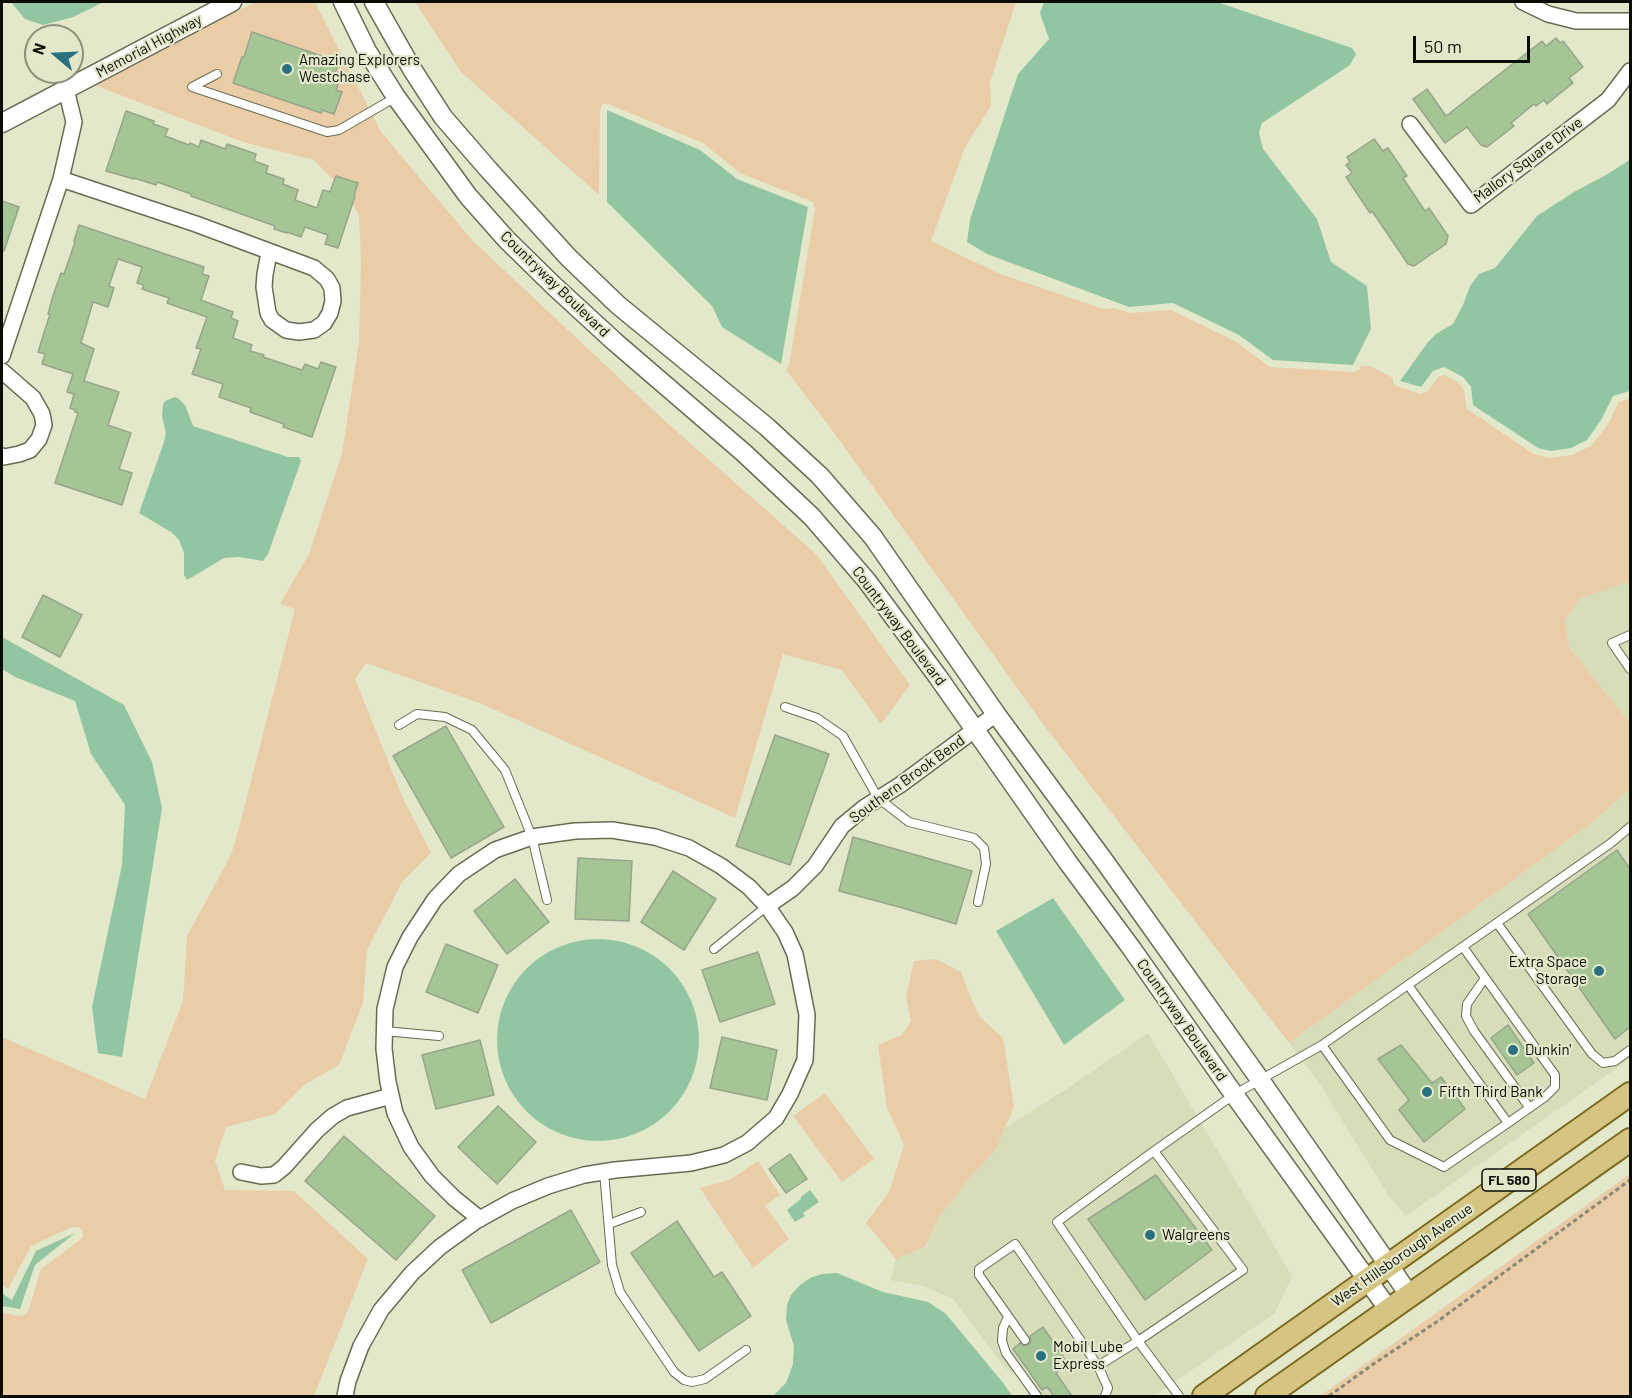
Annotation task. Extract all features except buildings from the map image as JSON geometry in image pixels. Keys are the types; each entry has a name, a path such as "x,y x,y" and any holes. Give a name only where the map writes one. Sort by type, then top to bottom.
{"main road":[{"name":"West Hillsborough Avenue","path":"1204,1396 1630,1094"},
{"name":"FL 580","path":"1267,1396 1630,1140"}],"street":[{"name":"Memorial Highway","path":"2,123 232,2"},
{"name":"Countryway Boulevard","path":"343,2 396,98 468,196 506,239 554,286 744,453 812,517 867,581 938,677 1389,1310"},
{"name":"Countryway Boulevard","path":"374,2 412,69 443,117 568,257 618,305 767,427 820,476 873,537 996,714 1105,862 1260,1080 1410,1296"},
{"path":"1523,2 1548,14 1576,21 1630,21"},
{"name":"Mallory Square Drive","path":"1410,124 1471,205 1608,100 1630,71"},
{"path":"2,356 60,179 74,122 66,89"},
{"path":"60,179 196,224 314,268 327,279 332,288 333,301 330,314 324,323 314,330 299,332 286,330 272,320 268,313 264,287 269,253"},
{"path":"636,359 656,335"},
{"path":"2,371 33,398 42,414 44,425 39,439 30,450 2,456"},
{"name":"Southern Brook Bend","path":"767,906 793,888 815,866 842,826 865,807 996,714"},
{"path":"345,1396 361,1346 381,1310 411,1273 440,1247 480,1219 512,1201 548,1186 584,1175 691,1163 724,1155 747,1143 776,1118 805,1060 807,1015 795,954 785,932 767,906 749,887 721,866 689,848 655,837 612,830 575,831 532,837 495,850 459,874 435,899 410,937 395,967 385,1009 384,1049 395,1113 411,1147 432,1176 480,1219"},
{"path":"241,1172 261,1176 274,1175 333,1116 347,1108 391,1096"}],"lane":[{"path":"217,74 192,87 327,132 339,130 396,98"},
{"path":"1630,635 1612,644 1630,669"},
{"path":"785,707 817,718 843,736 878,798 909,822 974,838 984,848 986,864 978,902"},
{"path":"399,725 417,714 445,717 472,730 505,770 532,837 547,900"},
{"path":"1179,1396 1138,1341 1057,1222 1235,1094 1322,1045 1627,830 1630,842"},
{"path":"714,949 767,906"},
{"path":"1497,923 1592,1054 1603,1063 1615,1061 1630,1050"},
{"path":"1322,1045 1390,1140 1444,1167 1508,1123 1545,1097 1555,1087 1555,1075 1463,947"},
{"path":"1485,978 1467,1004 1466,1016 1474,1031 1529,1107"},
{"path":"1408,985 1508,1123"},
{"path":"384,1031 439,1036"},
{"path":"1098,1366 1243,1270 1154,1151"},
{"path":"604,1172 612,1265 620,1292 674,1372 684,1380 692,1382 705,1379 746,1350"},
{"path":"609,1224 641,1212"},
{"path":"1024,1340 979,1275 979,1269 1014,1244 1098,1366 1108,1388 1105,1396"},
{"path":"1008,1317 1003,1328 1002,1341 1006,1353 1037,1396"}],"path":[{"path":"1329,1396 1437,1321 1630,1180"}],"shaded area":[{"path":"11,2 104,2 73,17 47,24 25,19"},
{"path":"255,2 315,2 381,132 472,240 665,421 816,554 910,685 881,724 842,670 783,654 735,818 482,704 366,663 355,679 402,796 431,853 402,882 367,950 363,1003 339,1065 304,1085 275,1114 226,1127 215,1161 225,1190 294,1191 368,1259 314,1396 2,1396 2,1313 22,1316 28,1312 41,1269 81,1239 83,1235 79,1227 72,1227 31,1246 8,1289 2,1284 2,1037 145,1099 183,1001 187,936 231,855 239,828 295,609 280,604 309,554 342,454 359,342 361,261 359,215 346,193 314,160 243,142 94,85"},
{"path":"415,2 1016,2 990,82 991,106 965,147 931,241 1000,274 1104,309 1113,308 1130,313 1171,310 1235,341 1270,367 1353,372 1359,370 1361,366 1370,366 1393,378 1396,386 1421,394 1428,391 1438,377 1444,375 1458,382 1464,390 1467,409 1534,454 1550,458 1572,455 1591,446 1608,424 1619,402 1630,399 1630,581 1581,598 1565,620 1569,647 1630,723 1630,789 1590,824 1289,1043 1043,724 835,434 786,370 789,365 815,209 813,202 740,173 703,143 608,104 603,104 600,110 599,195 460,71"},
{"path":"1044,2 1217,2 1352,48 1356,54 1350,65 1262,123 1259,133 1263,149 1317,219 1331,262 1367,286 1371,329 1353,365 1273,360 1239,335 1173,303 1129,307 987,254 967,242 970,220 1018,74 1049,39 1040,13"},
{"path":"607,110 700,150 737,179 808,207 781,364 722,327 712,306 607,202"},
{"path":"1630,158 1630,391 1613,396 1601,420 1587,440 1571,448 1551,451 1538,448 1473,405 1471,387 1463,377 1444,367 1433,371 1421,387 1400,381 1428,342 1436,334 1453,324 1470,286 1479,274 1495,268 1537,216"},
{"path":"175,397 185,405 193,426 288,457 299,457 301,461 268,554 263,561 239,557 224,558 187,580 184,575 184,553 179,540 171,532 139,513 166,433 162,417 163,405 165,401"},
{"path":"1630,581 1630,723 1569,647 1565,620 1581,598"},
{"path":"2,637 124,705 152,762 162,808 122,1057 98,1053 92,1007 122,865 125,805 91,754 75,701 15,677 2,669"},
{"path":"1630,789 1630,1059 1406,1216 1388,1195 1318,1081 1289,1043 1590,824"},
{"path":"1053,898 1125,1000 1064,1045 996,931"},
{"path":"608,939 637,946 670,968 692,1001 698,1020 698,1060 692,1079 670,1112 637,1134 618,1140 588,1141 559,1134 526,1112 504,1079 498,1060 497,1030 504,1001 526,968 559,946 578,940"},
{"path":"936,959 961,972 980,1017 1003,1038 1014,1107 996,1149 939,1217 925,1247 896,1259 866,1223 889,1192 904,1145 887,1108 878,1045 902,1035 911,1021 906,997 914,961"},
{"path":"1148,1033 1292,1276 1275,1313 1154,1396 1028,1396 1020,1379 1004,1367 953,1299 923,1286 890,1280 896,1259 926,1247 939,1217 996,1149 1005,1128"},
{"path":"825,1093 874,1159 842,1182 793,1116"},
{"path":"758,1161 780,1195 765,1206 789,1239 753,1268 700,1188 729,1180"},
{"path":"1630,1174 1630,1396 1320,1396 1323,1394"},
{"path":"810,1190 819,1202 795,1222 787,1210"},
{"path":"75,1233 35,1265 20,1309 2,1306 2,1293 12,1300 36,1251"},
{"path":"837,1273 883,1292 928,1302 946,1314 1012,1396 773,1396 786,1383 793,1364 794,1346 786,1320 787,1305 791,1295 810,1278"}],"place":[{"name":"Amazing Explorers Westchase","path":"287,69"},
{"name":"Extra Space Storage","path":"1599,971"},
{"name":"Dunkin'","path":"1513,1050"},
{"name":"Fifth Third Bank","path":"1427,1092"},
{"name":"Walgreens","path":"1150,1235"},
{"name":"Mobil Lube Express","path":"1041,1356"}]}
